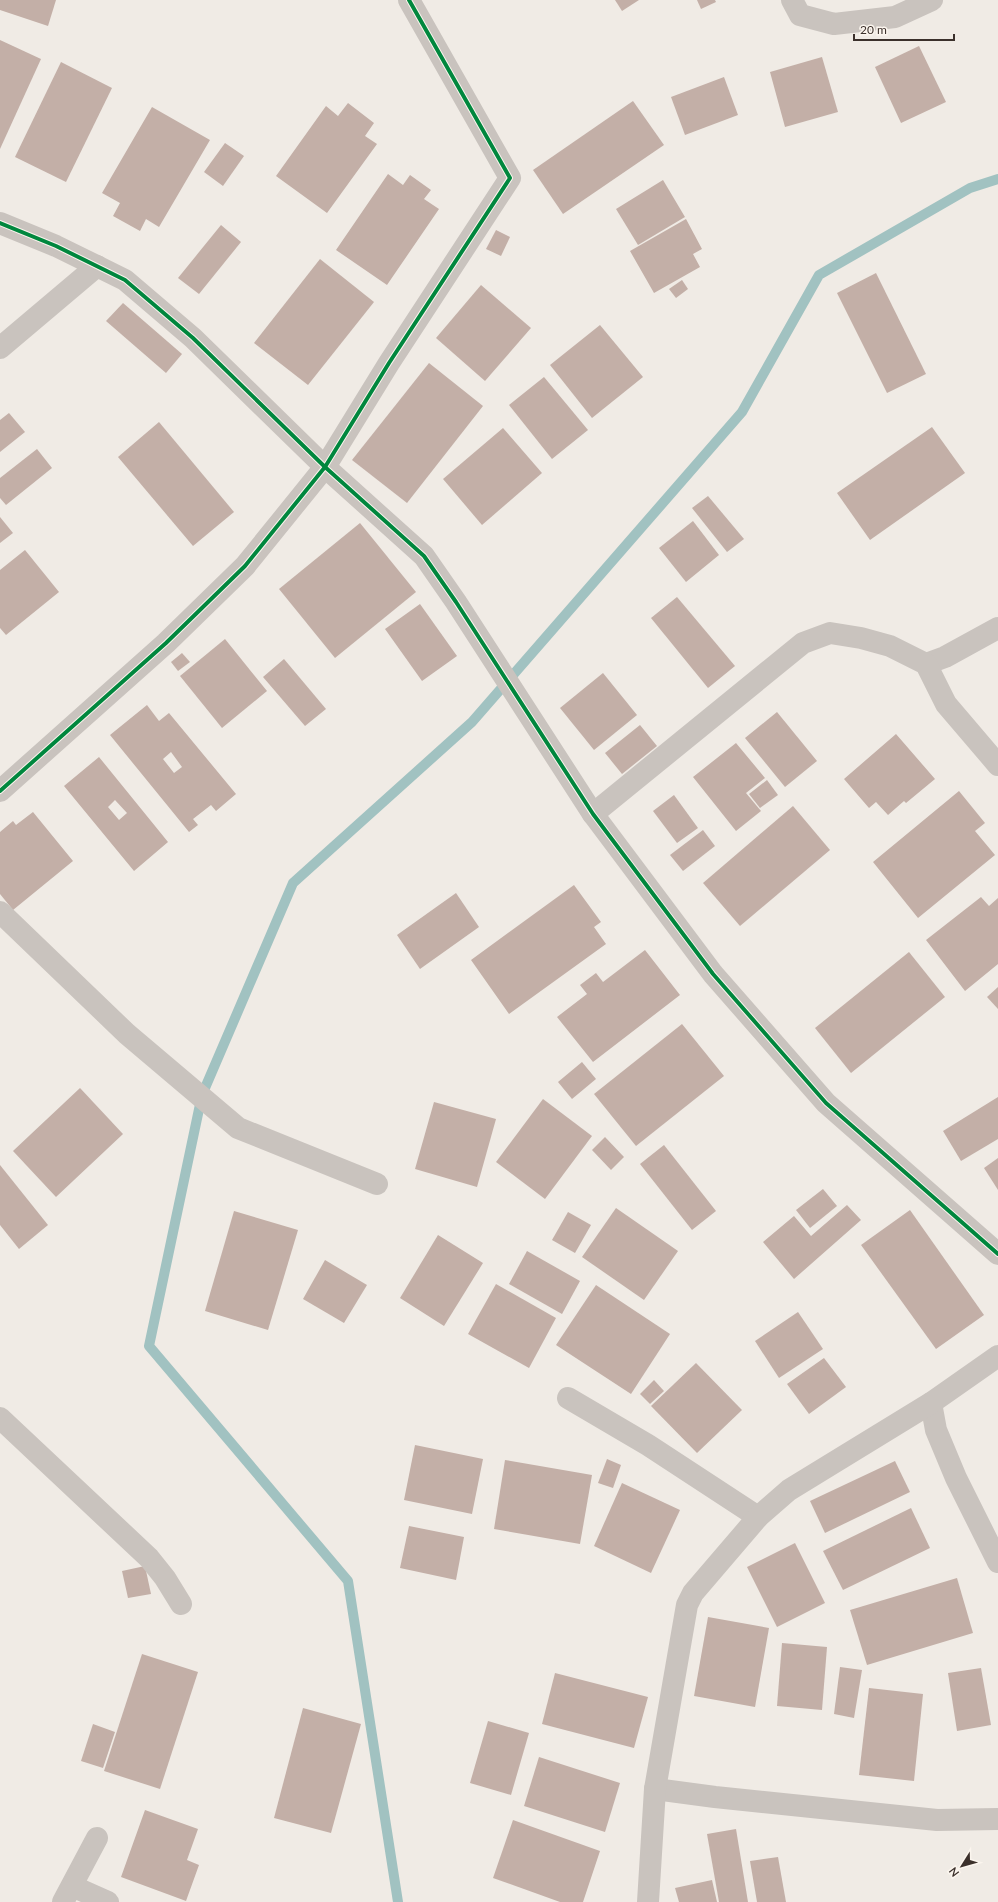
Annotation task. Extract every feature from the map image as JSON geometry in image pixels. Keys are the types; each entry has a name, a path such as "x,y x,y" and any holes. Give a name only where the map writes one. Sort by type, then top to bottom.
{"street":[{"path":"0,791 39,754 166,643 245,566 325,467 389,363 510,178 409,0"},
{"path":"792,0 800,15 834,24 895,17 932,0"},
{"path":"0,223 56,246 125,280 192,338 325,467 424,556 456,602 593,814 713,974 826,1103 998,1254"},
{"path":"0,348 96,266"},
{"path":"926,664 944,657 998,628"},
{"path":"593,814 803,643 830,633 861,638 890,646 926,664 946,704 998,765"},
{"path":"0,912 127,1034 238,1128 377,1184"},
{"path":"648,1902 655,1789 687,1606 693,1593 758,1517 789,1490 931,1403 998,1356"},
{"path":"568,1398 648,1445 758,1517"},
{"path":"931,1403 936,1430 956,1478 998,1562"},
{"path":"0,1418 149,1558 165,1578 181,1604"},
{"path":"655,1789 715,1797 937,1820 998,1819"},
{"path":"97,1838 67,1894 108,1902"}],"building":[{"path":"0,0 56,0 48,26 0,10"},
{"path":"615,0 639,0 622,11"},
{"path":"697,0 715,0 716,2 701,9"},
{"path":"0,40 41,59 0,149"},
{"path":"919,46 946,102 901,123 875,67"},
{"path":"822,57 838,112 785,127 770,72"},
{"path":"61,62 112,88 66,182 15,157"},
{"path":"724,77 738,115 685,135 671,97"},
{"path":"633,101 664,145 563,214 533,170"},
{"path":"348,103 374,123 365,136 377,144 327,213 276,176 326,106 338,116"},
{"path":"152,107 210,140 159,227 146,219 140,231 113,216 120,203 102,193"},
{"path":"225,143 244,156 223,186 204,172"},
{"path":"388,174 403,185 410,175 431,190 424,199 439,209 387,285 336,250"},
{"path":"663,180 685,217 638,245 616,209"},
{"path":"686,219 702,249 693,254 700,267 654,293 630,251"},
{"path":"221,225 241,242 199,294 178,278"},
{"path":"496,230 510,237 501,256 486,249"},
{"path":"320,259 374,302 308,385 254,343"},
{"path":"876,273 926,374 887,393 837,293"},
{"path":"682,280 688,289 676,298 669,289"},
{"path":"481,285 531,328 485,381 436,338"},
{"path":"123,303 182,354 166,373 106,321"},
{"path":"600,325 643,377 592,418 550,365"},
{"path":"429,363 483,406 407,503 352,460"},
{"path":"544,377 588,430 552,459 509,405"},
{"path":"9,413 25,432 0,452 0,420"},
{"path":"159,422 234,512 193,546 118,457"},
{"path":"932,427 965,473 870,540 837,493"},
{"path":"503,428 542,473 482,525 443,479"},
{"path":"37,449 52,468 6,505 0,498 0,478"},
{"path":"708,496 744,539 727,552 692,508"},
{"path":"0,517 13,533 0,543"},
{"path":"693,521 719,555 686,582 659,548"},
{"path":"360,523 416,592 335,658 279,589"},
{"path":"25,550 59,592 6,635 0,628 0,570"},
{"path":"677,597 735,666 708,688 651,618"},
{"path":"420,604 457,656 422,681 385,629"},
{"path":"225,639 267,691 222,728 180,676"},
{"path":"182,653 190,662 178,671 171,662"},
{"path":"284,659 326,709 305,726 263,677"},
{"path":"603,673 637,715 594,750 560,708"},
{"path":"147,705 159,721 169,713 236,794 216,811 211,805 193,819 198,825 189,832 110,735","holes":["171,752 182,767 174,773 163,759"]},
{"path":"777,712 817,761 785,787 745,738"},
{"path":"640,725 657,746 622,774 605,753"},
{"path":"896,734 935,779 906,803 904,801 888,815 876,802 869,808 844,779"},
{"path":"736,743 765,778 746,793 761,811 736,831 693,777"},
{"path":"99,757 168,842 134,871 64,786","holes":["115,800 127,813 119,820 108,807"]},
{"path":"767,780 778,795 760,808 749,794"},
{"path":"959,791 985,823 975,831 995,855 918,918 873,862"},
{"path":"674,795 698,828 677,843 653,811"},
{"path":"793,806 830,850 740,926 703,883"},
{"path":"33,812 73,861 13,910 0,894 0,832 13,821 16,825"},
{"path":"703,830 715,846 683,871 670,855"},
{"path":"574,885 601,922 594,927 606,944 509,1014 471,960"},
{"path":"456,893 479,927 420,969 397,935"},
{"path":"981,897 989,906 998,898 998,964 965,991 926,940"},
{"path":"645,950 680,995 593,1062 557,1017 587,994 580,985 596,973 603,982"},
{"path":"909,952 945,997 851,1073 815,1028"},
{"path":"998,987 998,1009 987,997"},
{"path":"682,1024 724,1076 636,1146 594,1094"},
{"path":"582,1062 596,1079 572,1099 558,1082"},
{"path":"80,1088 123,1134 56,1197 13,1151"},
{"path":"998,1097 998,1139 961,1161 943,1131"},
{"path":"543,1099 592,1136 545,1199 496,1162"},
{"path":"434,1102 496,1119 477,1187 415,1169"},
{"path":"605,1137 624,1157 611,1170 592,1150"},
{"path":"664,1145 716,1211 692,1230 640,1164"},
{"path":"998,1158 998,1190 984,1168"},
{"path":"0,1165 48,1225 19,1249 0,1225"},
{"path":"823,1189 837,1206 810,1228 796,1210"},
{"path":"847,1205 861,1220 794,1279 763,1242 794,1216 811,1236"},
{"path":"616,1208 678,1251 644,1300 582,1257"},
{"path":"910,1210 984,1315 936,1349 861,1245"},
{"path":"234,1211 298,1230 268,1330 205,1311"},
{"path":"568,1212 591,1225 575,1253 552,1240"},
{"path":"438,1235 483,1263 444,1326 400,1298"},
{"path":"527,1251 580,1281 562,1314 509,1284"},
{"path":"325,1260 367,1285 344,1323 303,1299"},
{"path":"496,1284 556,1318 529,1368 468,1334"},
{"path":"596,1285 670,1334 631,1394 556,1345"},
{"path":"798,1312 823,1349 779,1378 755,1341"},
{"path":"824,1358 846,1387 809,1414 787,1384"},
{"path":"696,1363 742,1410 697,1453 651,1406"},
{"path":"654,1380 664,1391 650,1404 640,1394"},
{"path":"415,1445 483,1459 472,1514 404,1500"},
{"path":"607,1459 621,1465 613,1488 598,1483"},
{"path":"505,1460 592,1475 580,1544 494,1529"},
{"path":"895,1461 910,1492 825,1533 810,1501"},
{"path":"622,1483 680,1510 651,1573 594,1546"},
{"path":"911,1508 930,1548 843,1590 823,1551"},
{"path":"409,1526 464,1537 456,1580 400,1568"},
{"path":"795,1543 825,1603 777,1627 747,1567"},
{"path":"145,1566 151,1594 128,1598 122,1571"},
{"path":"957,1578 973,1633 867,1665 850,1610"},
{"path":"708,1617 769,1628 755,1707 694,1696"},
{"path":"782,1643 827,1647 822,1710 777,1706"},
{"path":"142,1654 198,1672 160,1789 104,1771"},
{"path":"840,1667 862,1670 854,1718 834,1714"},
{"path":"981,1668 991,1725 957,1731 948,1673"},
{"path":"555,1673 648,1697 634,1748 542,1724"},
{"path":"869,1688 923,1694 914,1781 859,1775"},
{"path":"303,1708 361,1724 331,1833 274,1818"},
{"path":"488,1721 529,1733 511,1795 470,1783"},
{"path":"93,1724 115,1732 103,1768 81,1761"},
{"path":"539,1757 620,1783 605,1832 524,1806"},
{"path":"145,1810 198,1829 187,1860 199,1865 186,1901 121,1877"},
{"path":"513,1820 600,1851 583,1902 560,1902 493,1878"},
{"path":"736,1829 748,1902 719,1902 707,1834"},
{"path":"778,1857 786,1902 757,1902 750,1861"},
{"path":"712,1880 717,1902 679,1902 675,1888"}],"waterway":[{"path":"398,1902 348,1581 149,1346 202,1095 293,883 472,722 742,412 819,275 970,188 998,179"}],"cycle path":[{"path":"0,791 166,643 245,566 325,467 389,363 510,178 409,0"},
{"path":"0,223 56,246 125,280 193,338 325,467 424,556 456,602 593,814 713,974 826,1103 998,1254"}]}
